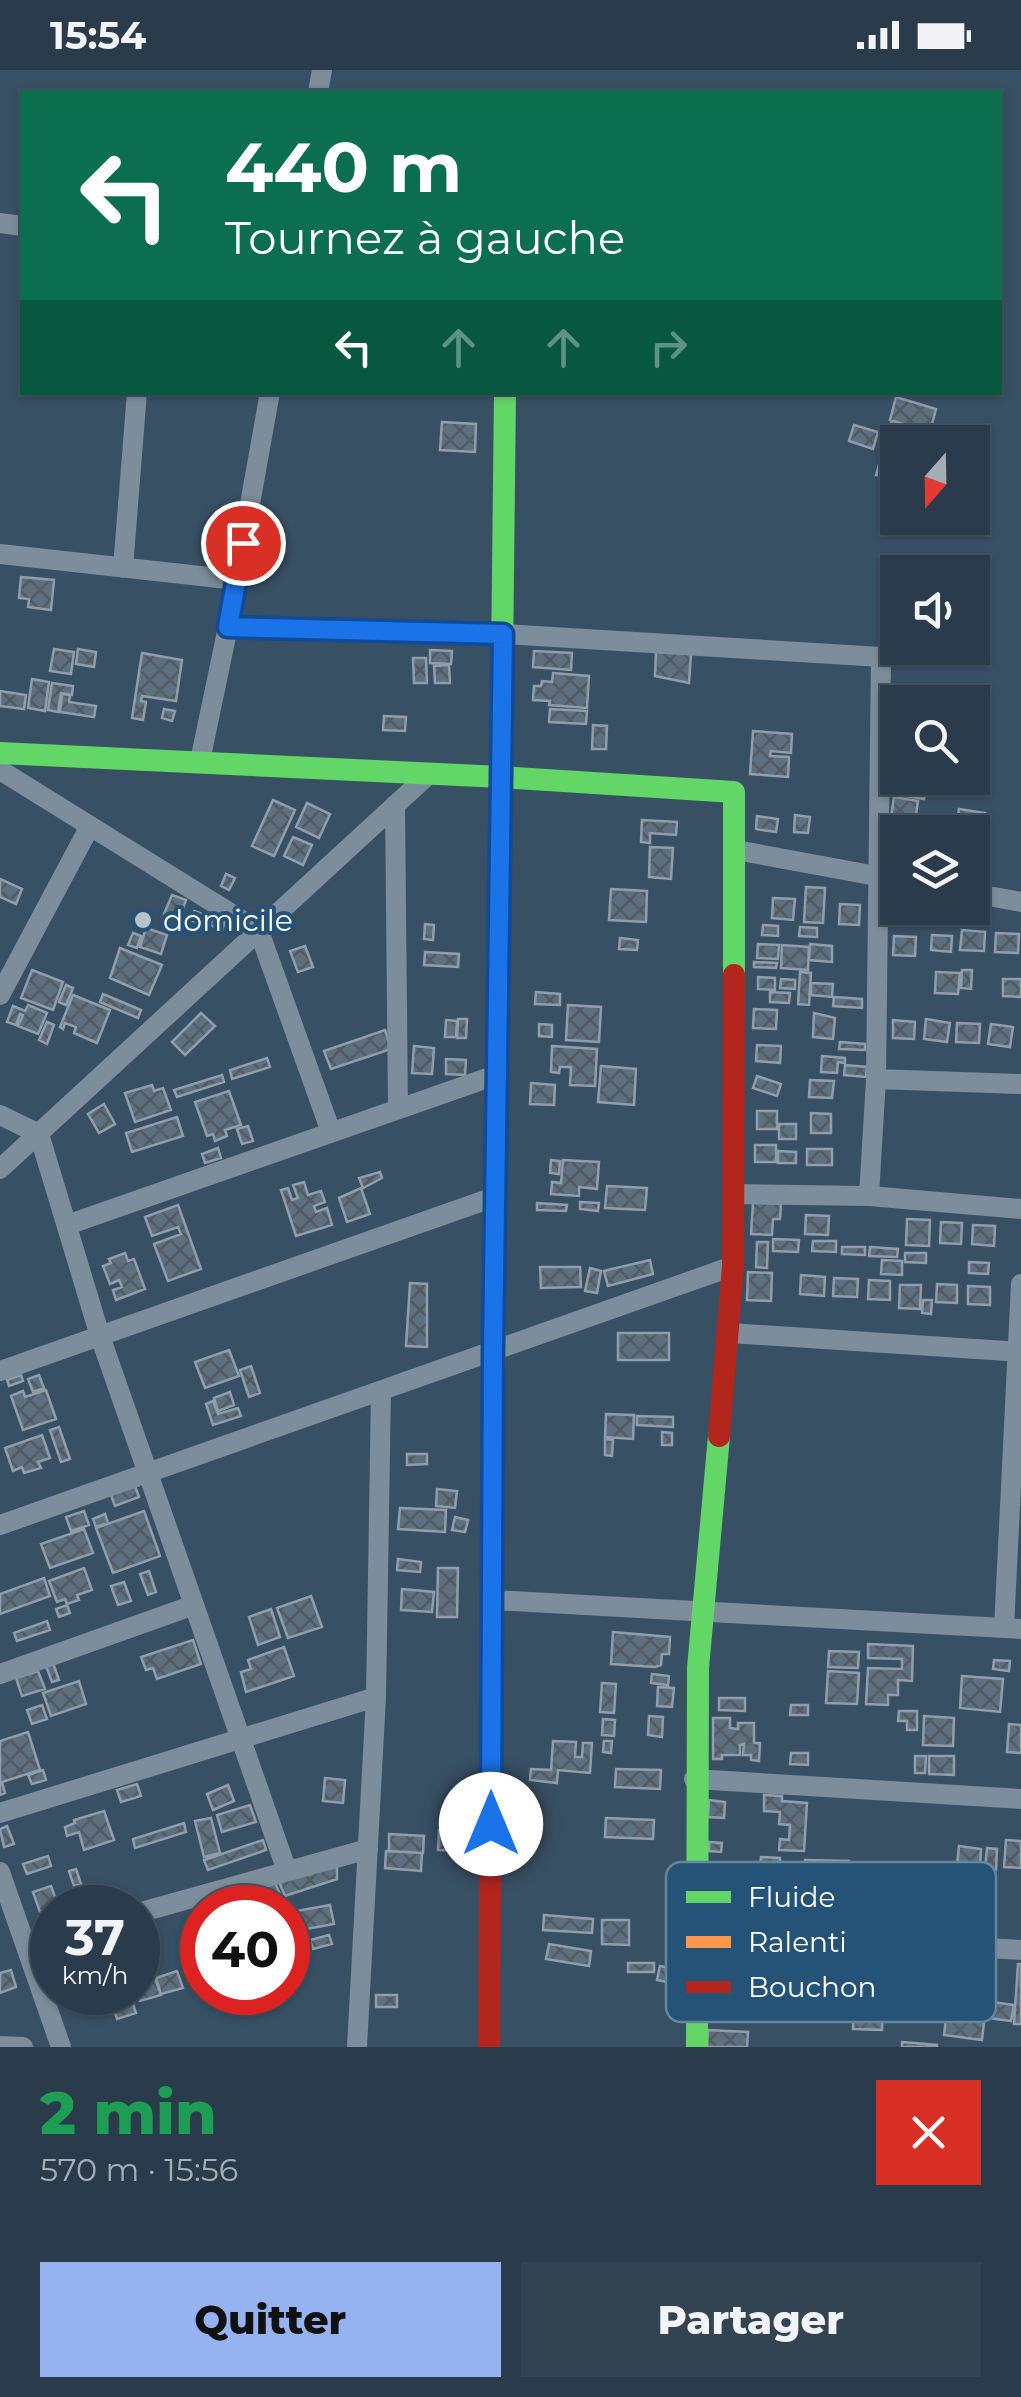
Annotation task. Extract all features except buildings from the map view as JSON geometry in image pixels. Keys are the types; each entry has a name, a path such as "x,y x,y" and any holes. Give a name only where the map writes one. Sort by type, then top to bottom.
{"street":[{"path":"124,568 137,395"},
{"path":"200,761 269,395"},
{"path":"489,2047 505,395"},
{"path":"0,554 236,580"},
{"path":"228,627 503,634 881,657 886,815"},
{"path":"0,753 734,792 731,1333 701,1612 694,1779 696,1862"},
{"path":"0,770 260,931 331,1132"},
{"path":"0,1170 428,774"},
{"path":"395,805 398,1110"},
{"path":"0,995 90,826"},
{"path":"736,850 880,877"},
{"path":"990,896 1021,902"},
{"path":"869,1196 885,925"},
{"path":"67,1225 498,1074"},
{"path":"876,1079 1021,1084"},
{"path":"0,1115 38,1134 100,1336 287,1871"},
{"path":"734,1194 869,1196 1021,1209"},
{"path":"0,1370 498,1196"},
{"path":"0,1525 733,1266"},
{"path":"493,1600 1013,1628 1021,1284"},
{"path":"731,1333 1018,1351"},
{"path":"357,2047 376,1698 382,1390"},
{"path":"0,1674 194,1605"},
{"path":"0,1813 376,1698"},
{"path":"694,1779 1021,1799"},
{"path":"160,1907 368,1848"},
{"path":"0,1872 61,2047"},
{"path":"26,1945 30,1944"},
{"path":"996,1949 1021,1950"},
{"path":"697,2022 697,2047"},
{"path":"0,2046 23,2047"}],"traffic: fast":[{"path":"502,661 505,395"},
{"path":"0,753 734,792 734,975"},
{"path":"697,1862 698,1668 719,1436"},
{"path":"697,2022 697,2047"}],"traffic: slow":[{"path":"492,1609 497,1040"}],"traffic: jam":[{"path":"497,1040 502,661"},
{"path":"719,1436 733,1266 734,975"},
{"path":"489,2047 492,1609"}],"place":[{"name":"domicile","path":"143,920"}],"route":[{"path":"243,543 228,627 503,634 491,1824"}]}
